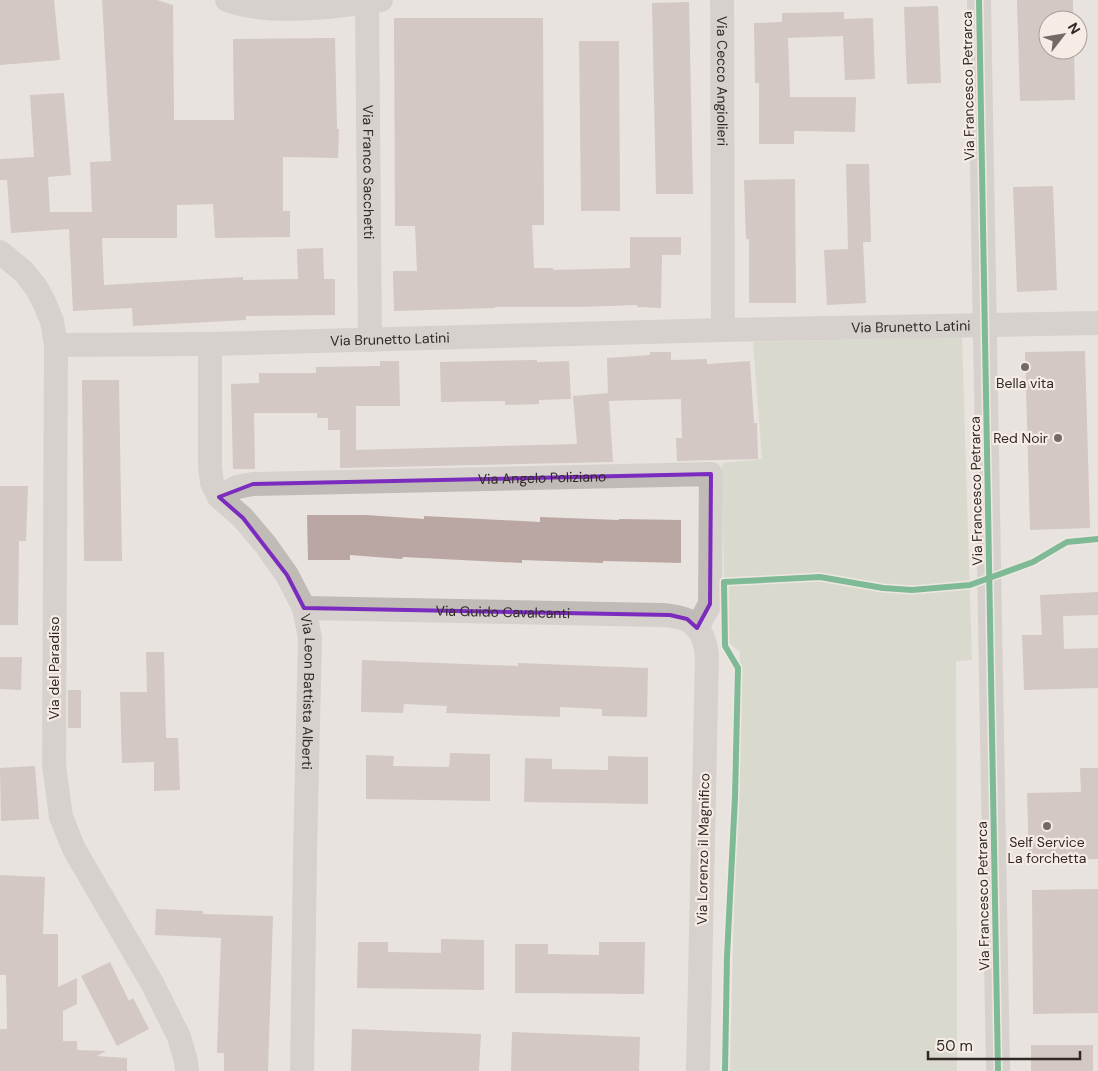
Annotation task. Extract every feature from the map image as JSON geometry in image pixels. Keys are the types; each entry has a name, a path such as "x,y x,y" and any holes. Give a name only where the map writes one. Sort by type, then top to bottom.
{"street":[{"path":"227,0 266,8 311,8 375,1"},
{"name":"Via Cecco Angiolieri","path":"722,0 723,330"},
{"name":"Via Francesco Petrarca","path":"979,0 998,1071"},
{"name":"Via Franco Sacchetti","path":"370,340 375,1"},
{"name":"Via del Paradiso","path":"0,252 23,271 36,287 52,321 56,345 54,765 61,817 74,849 152,983 179,1037 187,1071"},
{"name":"Via Brunetto Latini","path":"56,345 210,344 723,330 1098,323"},
{"name":"Via Leon Battista Alberti","path":"210,344 210,467 212,483 219,497 243,518 265,544 287,575 304,608 310,638 302,1071"},
{"name":"Via Angelo Poliziano","path":"219,497 237,487 253,484 711,474 710,604 697,628"},
{"name":"Via Guido Cavalcanti","path":"304,608 670,615 687,619 697,628"},
{"name":"Via Lorenzo il Magnifico","path":"697,628 704,640 707,656 698,1071"}],"highlighted area":[{"path":"711,474 710,604 697,628 687,619 670,615 304,608 287,575 243,518 219,497 253,484"}],"green space":[{"path":"962,337 972,660 956,661 957,1071 730,1071 740,652 725,640 722,463 762,459 753,342"}],"building":[{"path":"0,0 54,0 60,60 0,65"},
{"path":"102,0 157,0 173,5 174,120 234,120 233,39 335,38 337,129 339,129 338,158 283,157 283,211 290,211 290,237 215,238 213,204 177,205 177,238 102,238 104,285 243,277 243,280 298,279 297,249 323,248 324,279 335,279 335,315 246,316 246,320 133,326 132,308 73,311 69,229 11,233 7,180 0,180 0,159 34,157 30,95 64,93 71,175 48,177 50,212 92,212 90,162 111,161"},
{"path":"1017,0 1073,0 1073,10 1038,10 1038,60 1074,60 1075,100 1020,101"},
{"path":"689,2 693,194 656,194 652,3"},
{"path":"938,6 941,83 907,84 904,7"},
{"path":"844,12 844,19 873,18 875,79 845,80 843,36 788,38 790,97 856,97 855,132 794,131 794,144 759,144 759,83 755,83 754,23 782,22 782,13"},
{"path":"394,18 543,18 544,225 532,225 534,268 553,268 553,270 630,268 630,237 681,237 681,255 662,255 661,308 637,307 637,305 495,307 394,311 393,271 417,271 415,226 395,226"},
{"path":"579,41 619,41 620,211 581,211"},
{"path":"846,164 869,164 871,242 863,242 866,303 827,305 824,250 848,249"},
{"path":"795,179 796,303 749,303 749,239 746,239 744,180"},
{"path":"1053,186 1057,290 1017,292 1013,187"},
{"path":"1085,351 1090,528 1030,530 1025,352"},
{"path":"650,352 671,352 671,360 707,359 707,364 750,361 754,423 757,423 758,459 677,461 676,438 682,438 681,399 609,401 613,462 340,468 340,430 328,430 328,418 317,418 317,413 254,413 255,469 233,469 231,384 259,383 259,373 316,373 316,367 380,366 380,361 399,361 400,406 356,406 356,450 577,444 573,396 608,393 607,358 650,355"},
{"path":"537,360 537,362 569,361 571,399 539,400 539,404 505,405 505,401 441,402 440,362"},
{"path":"82,380 119,380 122,561 84,561"},
{"path":"0,486 28,486 26,541 19,541 18,625 0,625"},
{"path":"307,515 366,515 424,519 424,516 540,522 540,517 681,520 681,563 522,560 522,563 403,557 402,559 350,555 350,560 308,560"},
{"path":"1098,592 1098,615 1063,616 1064,649 1098,648 1098,688 1024,690 1022,635 1042,635 1040,595"},
{"path":"146,652 164,652 166,738 178,738 180,790 154,791 154,762 122,763 120,692 147,692"},
{"path":"0,657 22,657 21,690 0,689"},
{"path":"362,660 518,666 518,663 648,668 647,717 602,716 602,709 560,707 560,717 446,713 447,706 404,704 403,713 361,712"},
{"path":"68,690 81,690 81,728 68,728"},
{"path":"450,753 490,754 490,801 366,799 366,755 394,756 393,766 449,767"},
{"path":"608,756 648,757 648,804 524,802 525,758 552,759 552,769 608,770"},
{"path":"35,766 39,819 1,821 0,768"},
{"path":"1080,768 1098,768 1098,859 1029,860 1027,793 1081,792"},
{"path":"0,875 45,877 43,934 58,934 58,987 77,978 77,1004 63,1011 63,1041 77,1041 77,1050 106,1051 97,1056 127,1058 127,1071 0,1071 0,1029 7,1029 6,975 0,975"},
{"path":"1098,889 1098,1013 1033,1014 1032,890"},
{"path":"156,909 203,911 203,914 273,916 268,1071 224,1071 224,1053 217,1053 221,938 155,935"},
{"path":"441,939 484,940 484,990 357,988 358,942 388,942 388,952 441,953"},
{"path":"599,942 645,942 644,994 515,993 515,944 548,944 548,954 599,955"},
{"path":"110,962 129,1001 133,998 149,1029 117,1046 81,976"},
{"path":"352,1029 481,1034 479,1071 351,1071"},
{"path":"512,1032 640,1037 639,1071 511,1071"},
{"path":"1031,1045 1093,1045 1093,1071 1031,1071"}],"cycle path":[{"path":"979,0 998,1071"},
{"path":"725,1071 727,956 735,797 738,668 725,646 724,582 820,577 883,588 912,590 970,585 1033,562 1067,542 1098,539"}],"place":[{"name":"Bella vita","path":"1025,367"},
{"name":"Red Noir","path":"1058,438"},
{"name":"Self Service La forchetta","path":"1047,826"}]}
